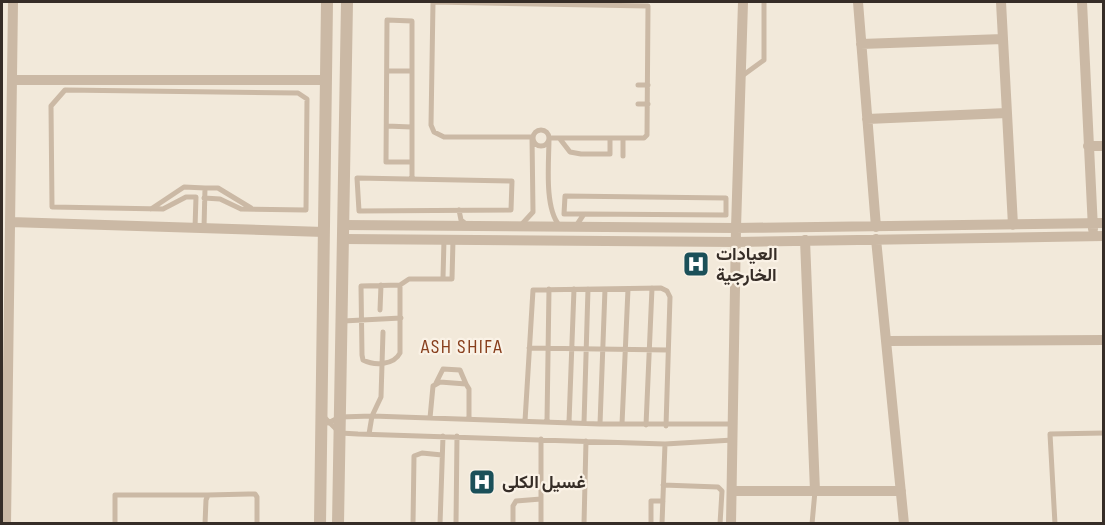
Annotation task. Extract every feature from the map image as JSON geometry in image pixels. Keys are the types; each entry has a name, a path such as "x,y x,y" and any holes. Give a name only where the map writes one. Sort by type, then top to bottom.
{"street":[{"path":"6,524 4,495 5,337 10,222 13,2"},
{"path":"320,524 324,422 322,319 327,2"},
{"path":"338,524 347,2"},
{"path":"731,524 736,228 743,2"},
{"path":"858,2 876,226"},
{"path":"1001,2 1013,225"},
{"path":"344,239 736,242 1098,236 1092,224 1082,2"},
{"path":"861,44 1003,39"},
{"path":"12,80 326,80"},
{"path":"867,119 1007,113"},
{"path":"1088,146 1104,146"},
{"path":"10,222 324,232"},
{"path":"344,225 736,228 1104,223"},
{"path":"449,226 449,240"},
{"path":"876,239 904,524"},
{"path":"805,240 815,491"},
{"path":"322,319 342,321"},
{"path":"886,341 1104,340"},
{"path":"732,491 901,491"}],"lane":[{"path":"532,137 444,137 434,132 431,125 433,2 648,6 645,26 648,85 647,135 644,138 549,138"},
{"path":"740,77 764,60 764,2"},
{"path":"412,162 386,162 387,20 412,21 411,127 412,162 412,179"},
{"path":"387,71 412,71"},
{"path":"638,85 648,85"},
{"path":"196,197 186,197 163,209 151,210 52,207 51,106 65,90 298,93 307,99 306,210 241,209 220,199 204,198"},
{"path":"638,104 648,104"},
{"path":"387,126 411,127"},
{"path":"518,226 533,213 532,137 541,129 549,138 550,195 553,215 560,227"},
{"path":"532,137 535,144 540,146 545,145 549,138"},
{"path":"622,138 622,156"},
{"path":"560,139 570,152 610,154 610,139"},
{"path":"357,178 412,179 512,181 511,210 359,211 357,178"},
{"path":"151,210 184,187 218,188 253,209"},
{"path":"197,188 200,228"},
{"path":"200,228 204,188"},
{"path":"565,196 726,198 726,215 584,214 564,214 565,196"},
{"path":"459,210 461,220 468,226"},
{"path":"576,226 584,214"},
{"path":"702,215 710,228"},
{"path":"443,278 449,240"},
{"path":"400,285 400,353 392,363 367,362 363,360 361,286 400,285 409,279 452,279 449,240"},
{"path":"380,310 381,285"},
{"path":"646,425 652,288"},
{"path":"525,421 532,292 535,289 661,288 667,291 670,297 666,426"},
{"path":"547,421 549,289"},
{"path":"569,422 574,289"},
{"path":"584,423 588,289"},
{"path":"600,424 605,289"},
{"path":"622,424 628,289"},
{"path":"342,321 401,318"},
{"path":"369,434 372,416 381,397 383,332"},
{"path":"529,348 668,350"},
{"path":"430,418 431,390 443,369 460,370 469,389 469,419"},
{"path":"436,383 466,384"},
{"path":"324,422 340,417 372,416 666,426 733,424"},
{"path":"324,422 340,433 665,444 733,441"},
{"path":"1055,524 1050,434 1104,433"},
{"path":"440,524 443,436"},
{"path":"456,524 457,436"},
{"path":"541,524 542,439"},
{"path":"584,524 586,441"},
{"path":"662,524 665,444"},
{"path":"413,524 414,456 422,453 442,454"},
{"path":"663,485 718,487 722,491 720,524"},
{"path":"812,524 815,491"},
{"path":"115,524 115,495 255,494 257,524"},
{"path":"205,524 208,495"},
{"path":"513,524 513,506 516,501 541,499"},
{"path":"651,524 651,501 663,501"}],"place":[{"name":"العيادات الخارجية","path":"696,264"},
{"name":"غسيل الكلى","path":"482,482"}],"district":[{"name":"ASH SHIFA","path":"462,347"}]}
